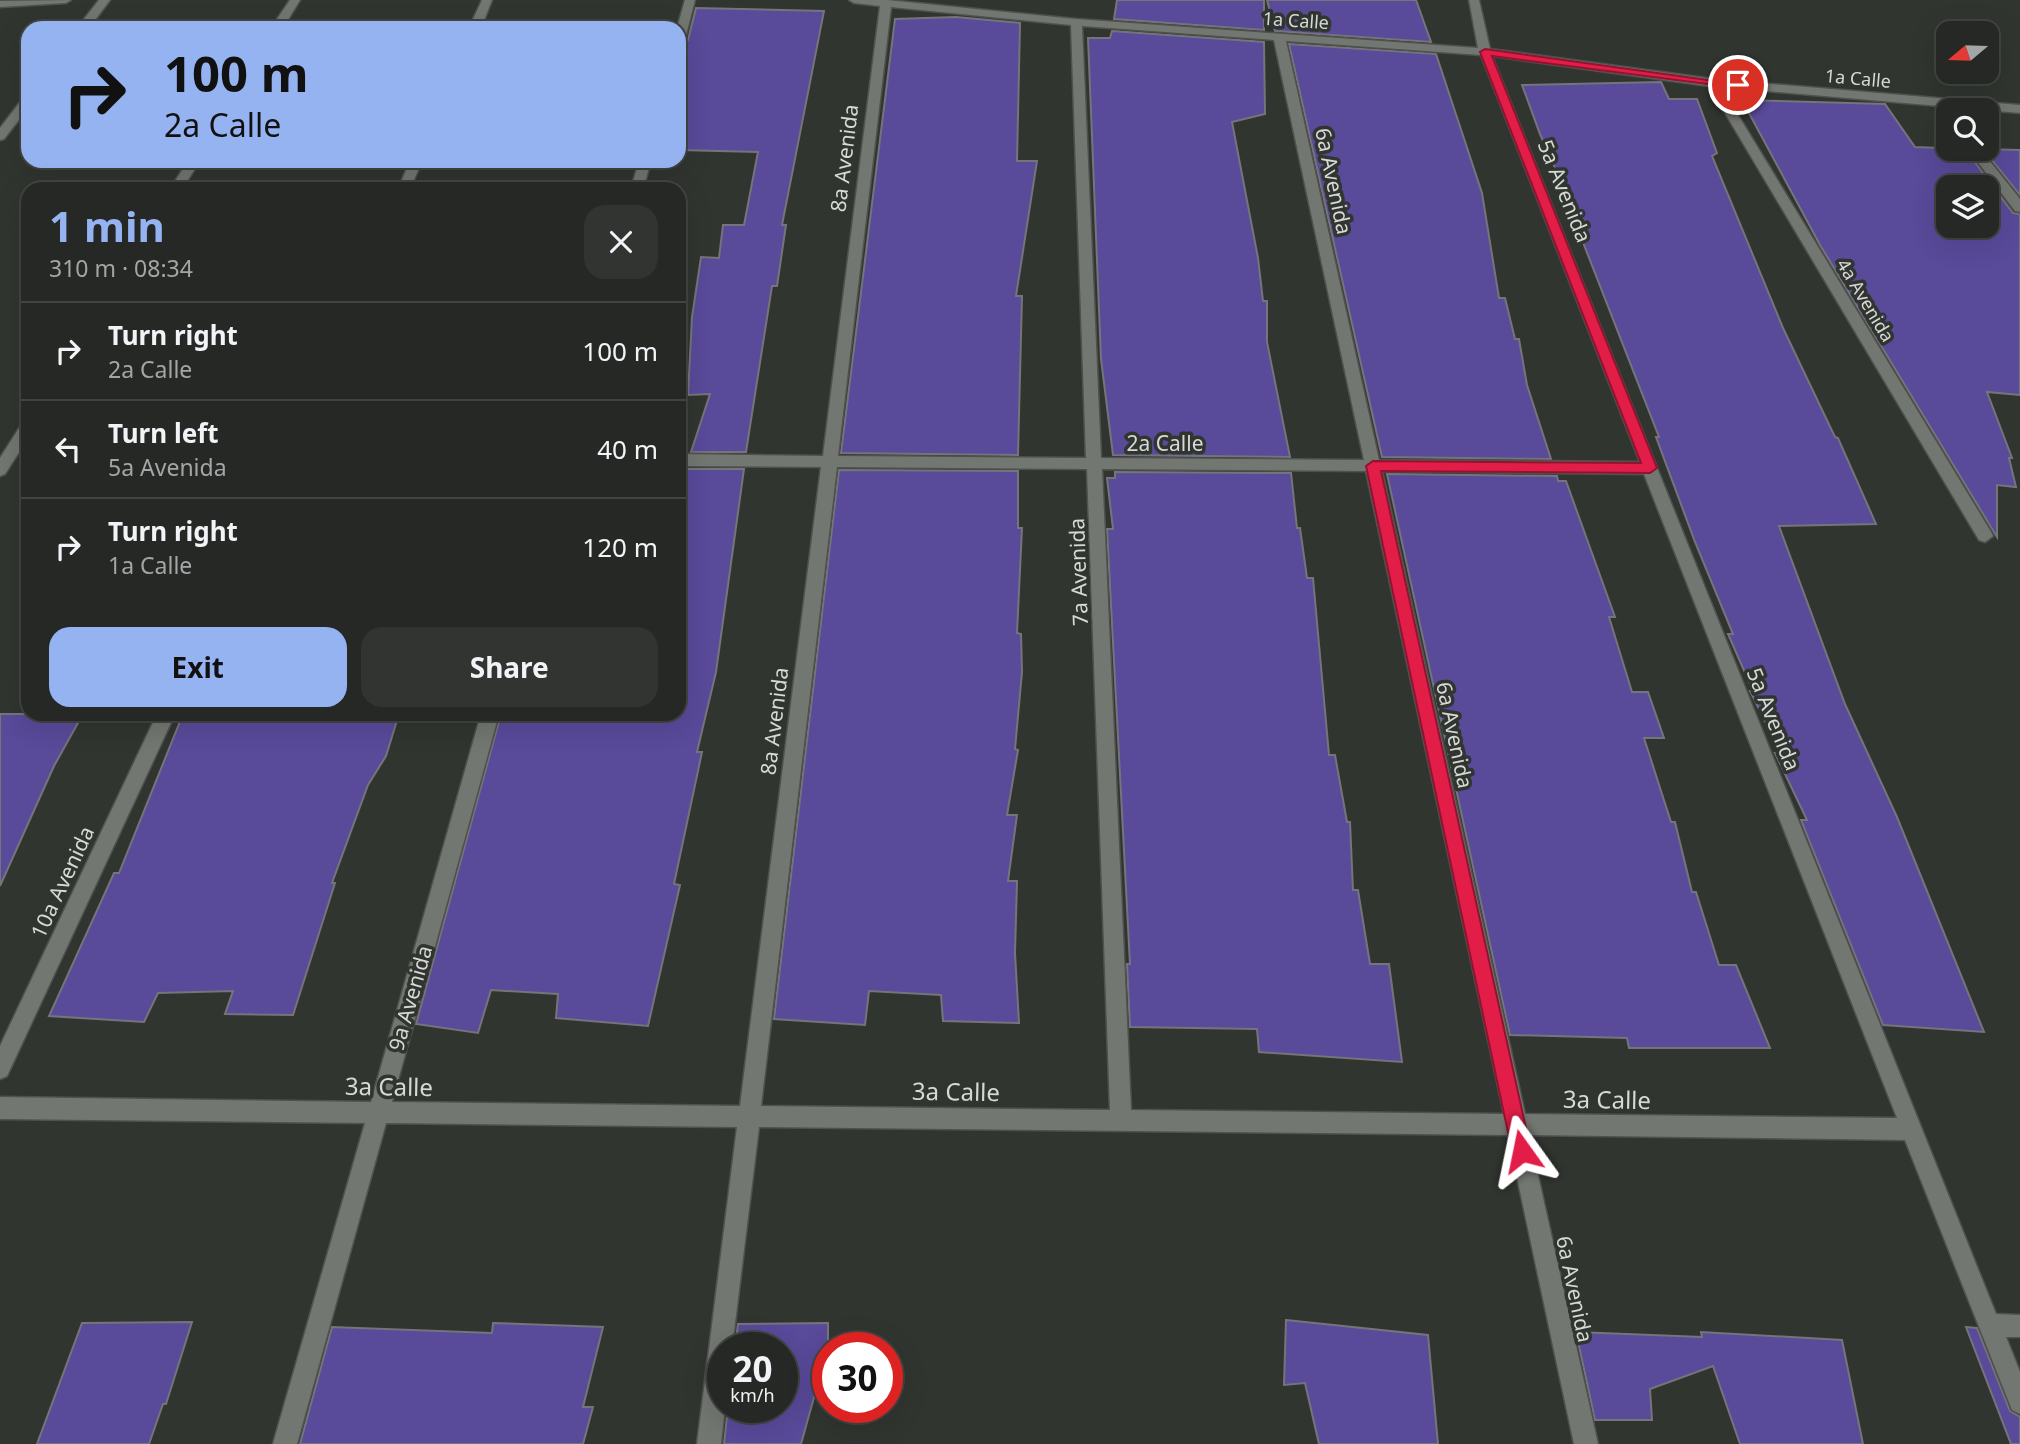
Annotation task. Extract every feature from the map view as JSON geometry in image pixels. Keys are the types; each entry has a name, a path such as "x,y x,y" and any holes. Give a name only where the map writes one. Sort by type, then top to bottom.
{"street":[{"path":"0,4 66,0"},
{"path":"88,21 105,0"},
{"path":"282,21 295,0"},
{"path":"478,21 488,0"},
{"path":"684,21 690,0"},
{"name":"1a Calle","path":"854,0 1076,22 1485,52 1713,83 1936,103"},
{"path":"1474,0 1485,52"},
{"name":"8a Avenida","path":"709,1444 886,4"},
{"name":"7a Avenida","path":"1076,22 1121,1119"},
{"name":"6a Avenida","path":"1279,36 1586,1444"},
{"name":"5a Avenida","path":"1485,52 2020,1402"},
{"name":"4a Avenida","path":"1713,83 1985,536"},
{"name":"1a Calle","path":"1999,107 2020,109"},
{"path":"0,136 21,109"},
{"path":"1983,161 2020,208"},
{"path":"0,470 5,455 21,435"},
{"name":"2a Calle","path":"686,460 1650,468"},
{"name":"10a Avenida","path":"0,1069 163,721"},
{"name":"9a Avenida","path":"285,1444 488,721"},
{"name":"3a Calle","path":"0,1108 1912,1129"},
{"path":"1989,1325 2020,1326"}],"building":[{"path":"1117,0 1264,0 1264,30 1114,19"},
{"path":"1267,0 1416,0 1431,42 1275,31"},
{"path":"696,8 824,11 782,225 786,225 777,286 772,286 746,452 691,452 710,394 688,395 692,317 701,257 719,258 723,225 744,225 758,152 686,150 688,40"},
{"path":"956,17 1020,23 1017,161 1037,161 1016,296 1022,296 1018,455 841,453 895,19"},
{"path":"1112,31 1264,42 1265,114 1232,122 1258,258 1263,301 1267,301 1267,342 1290,457 1113,455 1101,359 1088,38 1110,38"},
{"path":"1289,44 1436,54 1482,193 1499,298 1505,298 1515,339 1519,339 1527,385 1551,459 1382,457"},
{"path":"1661,82 1669,99 1697,99 1717,153 1712,156 1783,328 1835,437 1838,438 1876,524 1779,526 1845,704 1897,817 1984,1032 1883,1025 1801,820 1807,820 1775,753 1781,753 1750,691 1753,691 1728,634 1733,634 1695,542 1656,437 1659,437 1568,204 1571,204 1522,85"},
{"path":"1742,100 1885,104 1915,147 1936,148 1936,161 1974,161 1984,175 1936,175 1936,238 1999,238 1999,194 2013,213 2020,214 2020,395 1987,392 2012,458 2009,458 2016,487 1997,485 1997,537 1820,245"},
{"path":"1999,149 2020,150 2020,195 1993,161 1999,161"},
{"path":"686,469 744,469 716,672 697,752 702,752 674,884 680,885 648,1026 556,1018 558,994 491,990 478,1033 416,1024 499,721 686,721"},
{"path":"839,470 1018,471 1018,528 1022,528 1017,633 1021,634 1022,672 1015,749 1018,750 1007,815 1017,815 1008,881 1017,881 1015,953 1019,1023 943,1021 941,995 869,991 865,1025 774,1019"},
{"path":"1115,472 1291,473 1297,528 1300,528 1307,578 1313,578 1329,755 1335,755 1347,822 1350,822 1353,890 1358,890 1370,964 1389,964 1402,1062 1259,1052 1257,1029 1130,1027 1127,964 1130,964 1107,529 1113,529 1107,478 1115,478"},
{"path":"1387,474 1557,476 1558,481 1566,481 1615,617 1609,617 1632,692 1648,692 1664,738 1644,738 1671,822 1675,822 1692,892 1696,892 1719,965 1736,965 1770,1048 1629,1048 1627,1038 1510,1035"},
{"path":"0,714 21,714 21,721 79,721 54,766 0,886"},
{"path":"180,721 397,721 386,756 368,785 332,883 335,883 293,1015 225,1014 233,991 158,993 144,1022 49,1016 114,873 119,873"},
{"path":"1286,1320 1428,1335 1438,1444 1319,1444 1305,1383 1284,1385"},
{"path":"192,1322 166,1404 163,1404 149,1444 37,1444 82,1323"},
{"path":"493,1323 603,1327 583,1407 593,1407 583,1444 300,1444 332,1327 492,1333"},
{"path":"828,1323 828,1332 812,1332 812,1405 801,1444 724,1444 726,1423 798,1423 798,1332 737,1332 738,1324"},
{"path":"1966,1327 1977,1328 2010,1411 2020,1417 2020,1444 2011,1444"},
{"path":"1576,1332 1702,1337 1701,1332 1842,1340 1863,1444 1740,1444 1713,1366 1650,1389 1652,1420 1595,1420"}],"route":[{"path":"1522,1151 1373,466 1650,468 1485,52 1738,85"}]}
